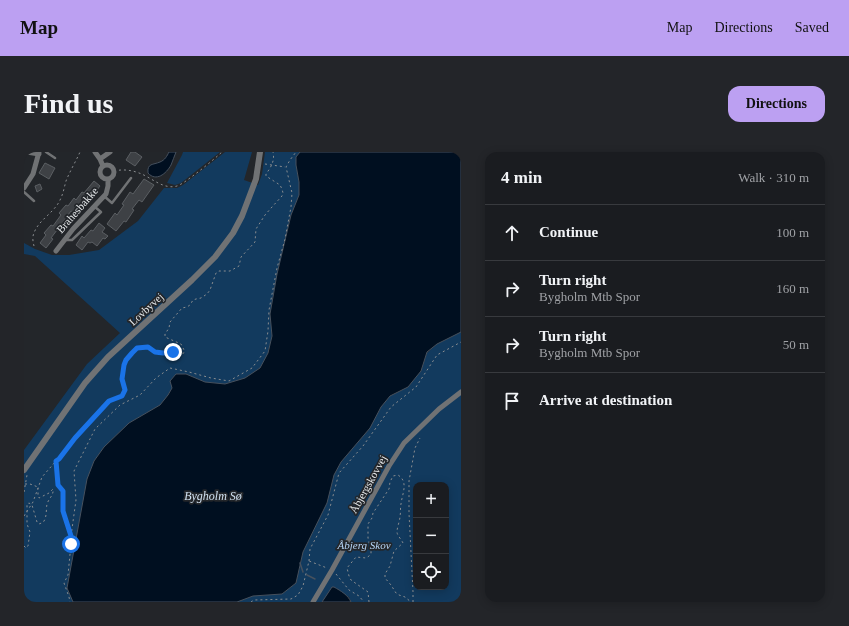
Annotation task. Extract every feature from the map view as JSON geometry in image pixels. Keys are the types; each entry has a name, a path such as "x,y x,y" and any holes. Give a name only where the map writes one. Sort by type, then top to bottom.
{"street":[{"path":"24,188 33,174 39,153 26,152"},
{"name":"Brahesbakke","path":"96,152 103,166 100,171 101,176 105,180 108,180"},
{"path":"100,159 110,152"},
{"name":"Lovbyvej","path":"24,470 85,383 108,357 215,257 233,233 250,198 256,179 260,152"},
{"path":"103,166 111,166 114,171"},
{"name":"Brahesbakke","path":"108,180 114,176 114,171"},
{"name":"Brahesbakke","path":"56,251 73,229 104,196 108,190 108,180"},
{"name":"Åbjergskovvej","path":"313,602 389,466 404,443 439,409 461,392"}],"lane":[{"path":"46,152 55,158"},
{"path":"104,196 112,203 131,178"},
{"path":"24,192 34,201"},
{"path":"65,240 72,240 101,212 94,206"}],"path":[{"path":"34,246 33,238 37,227 59,203 67,180 80,152"},
{"path":"114,171 134,171 141,173 157,183 167,186 175,186 181,184 198,172 222,152"},
{"path":"24,516 32,505 42,477 109,401 123,394 125,390 122,379 124,365 132,353 137,348 148,347 155,352 184,353 181,344 165,337 170,322 182,308 190,305 196,298 201,298 207,294 210,290 216,272 230,271 239,266 241,257 255,242 256,229 265,215 282,196 283,193 280,185 266,176 272,165 274,157 273,152"},
{"path":"70,602 64,583 68,575 76,500 74,471 95,429 120,405 140,395 156,378 170,368 229,381 252,368 265,351 269,310 291,207 292,193 286,167 296,152"},
{"path":"258,163 286,167"},
{"path":"252,602 254,600 291,599 298,595 309,561 310,549 328,515 339,473 363,446 391,407 416,387 437,355 461,342"},
{"path":"413,602 414,592 409,513 409,481 415,448 420,438"},
{"path":"56,461 58,485 63,491 63,511 71,536"},
{"path":"24,492 28,464"},
{"path":"369,602 368,592 351,580 348,568 356,557 366,558 371,554 368,538 368,524 373,513 389,489 392,478 398,475 403,480 404,491 397,531 403,543 394,551 390,566 385,574 385,578 391,584 396,593 405,597 411,602"},
{"path":"25,484 30,484 38,488"},
{"path":"32,505 37,522 41,524 44,521 48,502 54,490 39,498 38,488"},
{"path":"24,546 26,548 28,546 30,536 27,524 27,504 30,503 32,505"},
{"path":"309,561 332,570 349,590 359,596 364,602"}],"green space":[{"path":"183,152 220,152 181,183 175,185 167,183"},
{"path":"225,152 252,152 244,180 258,185 262,174 265,152 300,152 296,157 299,195 291,215 270,314 272,336 268,353 260,368 245,378 225,384 205,382 186,374 172,388 160,405 129,423 104,447 94,461 67,588 73,602 24,602 24,450 87,364 120,333 35,256 24,254 24,243 52,255 69,255 99,250 138,221 164,188 177,188 183,185"},
{"name":"Åbjerg Skov","path":"461,332 461,602 351,602 349,597 332,587 322,602 237,602 252,596 282,594 296,583 303,552 327,503 334,475 341,462 370,428 381,407 390,396 408,387 421,371 427,353 437,344"}],"water":[{"path":"169,152 176,152 171,165 161,176 151,176 148,173 148,167 163,160"},
{"name":"Bygholm Sø","path":"300,152 461,152 461,332 437,344 427,352 421,371 408,387 390,396 381,407 370,428 341,462 334,475 327,503 303,552 296,583 282,594 253,596 237,602 73,602 67,588 87,479 94,461 104,447 129,423 160,405 172,388 170,381 176,374 186,374 205,382 225,384 245,378 260,368 268,353 272,336 270,314 277,274 291,215 299,195 296,157"},
{"path":"332,587 344,593 351,602 322,602"}],"building":[{"path":"131,152 135,152 142,157 135,166 126,160"},
{"path":"45,163 55,168 49,179 39,173"},
{"path":"144,179 154,185 142,202 139,200 132,209 134,210 126,222 124,221 116,231 107,224 115,213 117,215 130,192 133,194"},
{"path":"94,181 100,186 90,199 88,197 82,205 80,204 73,212 71,211 63,222 65,223 59,232 57,230 51,238 53,239 46,248 40,243 46,235 44,233 51,225 53,226 61,215 59,213 66,205 68,206 74,198 76,200"},
{"path":"40,184 42,189 37,192 35,186"},
{"path":"99,223 105,228 102,232 108,236 105,239 103,238 97,246 92,242 88,242 82,250 76,245 82,236 84,238 91,230 93,231"}],"waterway":[{"path":"300,563 303,572"},
{"path":"307,575 315,579"}],"route":[{"path":"71,544 71,536 63,511 63,491 58,485 56,461 109,401 122,396 125,390 122,382 124,365 126,360 137,348 148,347 155,352 173,352"}]}
